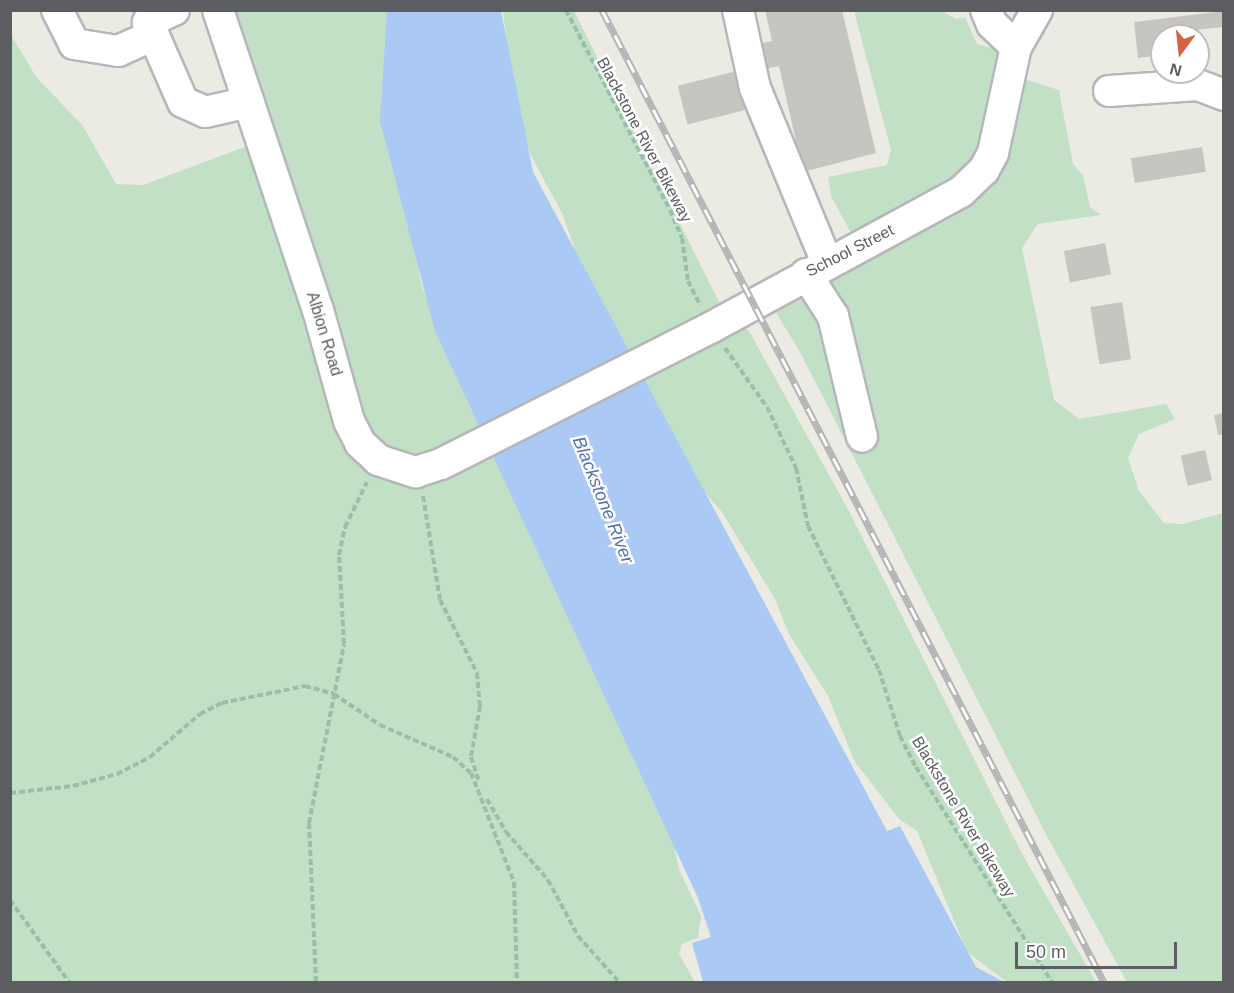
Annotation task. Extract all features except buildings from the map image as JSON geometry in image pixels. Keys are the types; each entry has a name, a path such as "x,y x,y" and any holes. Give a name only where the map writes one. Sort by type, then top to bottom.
{"street":[{"path":"57,10 74,44 118,51 154,35"},
{"path":"174,10 148,22 183,102 205,112 249,102"},
{"name":"Albion Road","path":"218,10 349,421 360,443 378,460 416,472"},
{"path":"738,10 755,88 828,263 832,316 862,437"},
{"path":"986,10 992,24 1016,47"},
{"name":"School Street","path":"416,472 458,455 712,327 828,263 934,209 961,192 988,162 1001,130 1016,47 1037,10"},
{"path":"1109,91 1198,85 1224,95"}],"path":[{"name":"Blackstone River Bikeway","path":"566,10 670,210 682,238 688,281 712,327 767,407 796,468 808,526 879,670 900,736 916,767 1052,982"},
{"path":"316,982 309,823 344,644 339,555 345,527 378,460"},
{"path":"416,472 430,520 440,600 477,673 480,706 471,757 514,882 517,982"},
{"path":"10,793 73,786 117,774 150,757 200,714 222,703 305,686 334,694 380,725 453,757 471,773 506,832 548,880 578,936 619,982"},
{"path":"10,900 69,982"}],"green space":[{"path":"223,11 396,11 387,110 422,287 461,381 666,805 679,869 701,916 698,938 682,944 679,954 695,982 11,982 10,34 37,78 83,126 116,184 143,185 261,141"},
{"path":"503,11 574,11 722,308 749,331 849,511 1021,852 1096,982 1007,982 967,952 917,831 899,819 855,762 828,696 789,634 775,599 722,512 692,478 585,279 563,215 530,154 512,84"},
{"path":"854,11 942,11 956,19 965,17 977,44 1021,57 1017,77 1059,90 1073,164 1083,175 1090,207 1101,215 1038,224 1022,248 1054,400 1079,419 1166,404 1175,419 1139,434 1128,458 1139,491 1164,523 1183,524 1223,513 1223,982 1127,982 1048,838 800,352 767,298 856,242 831,196 828,177 887,165 891,150"}],"water":[{"name":"Blackstone River","path":"387,11 501,11 533,172 887,831 900,826 976,967 1004,982 703,982 692,943 711,937 698,898 435,331 380,121"}],"railway":[{"path":"602,10 1104,982"}]}
